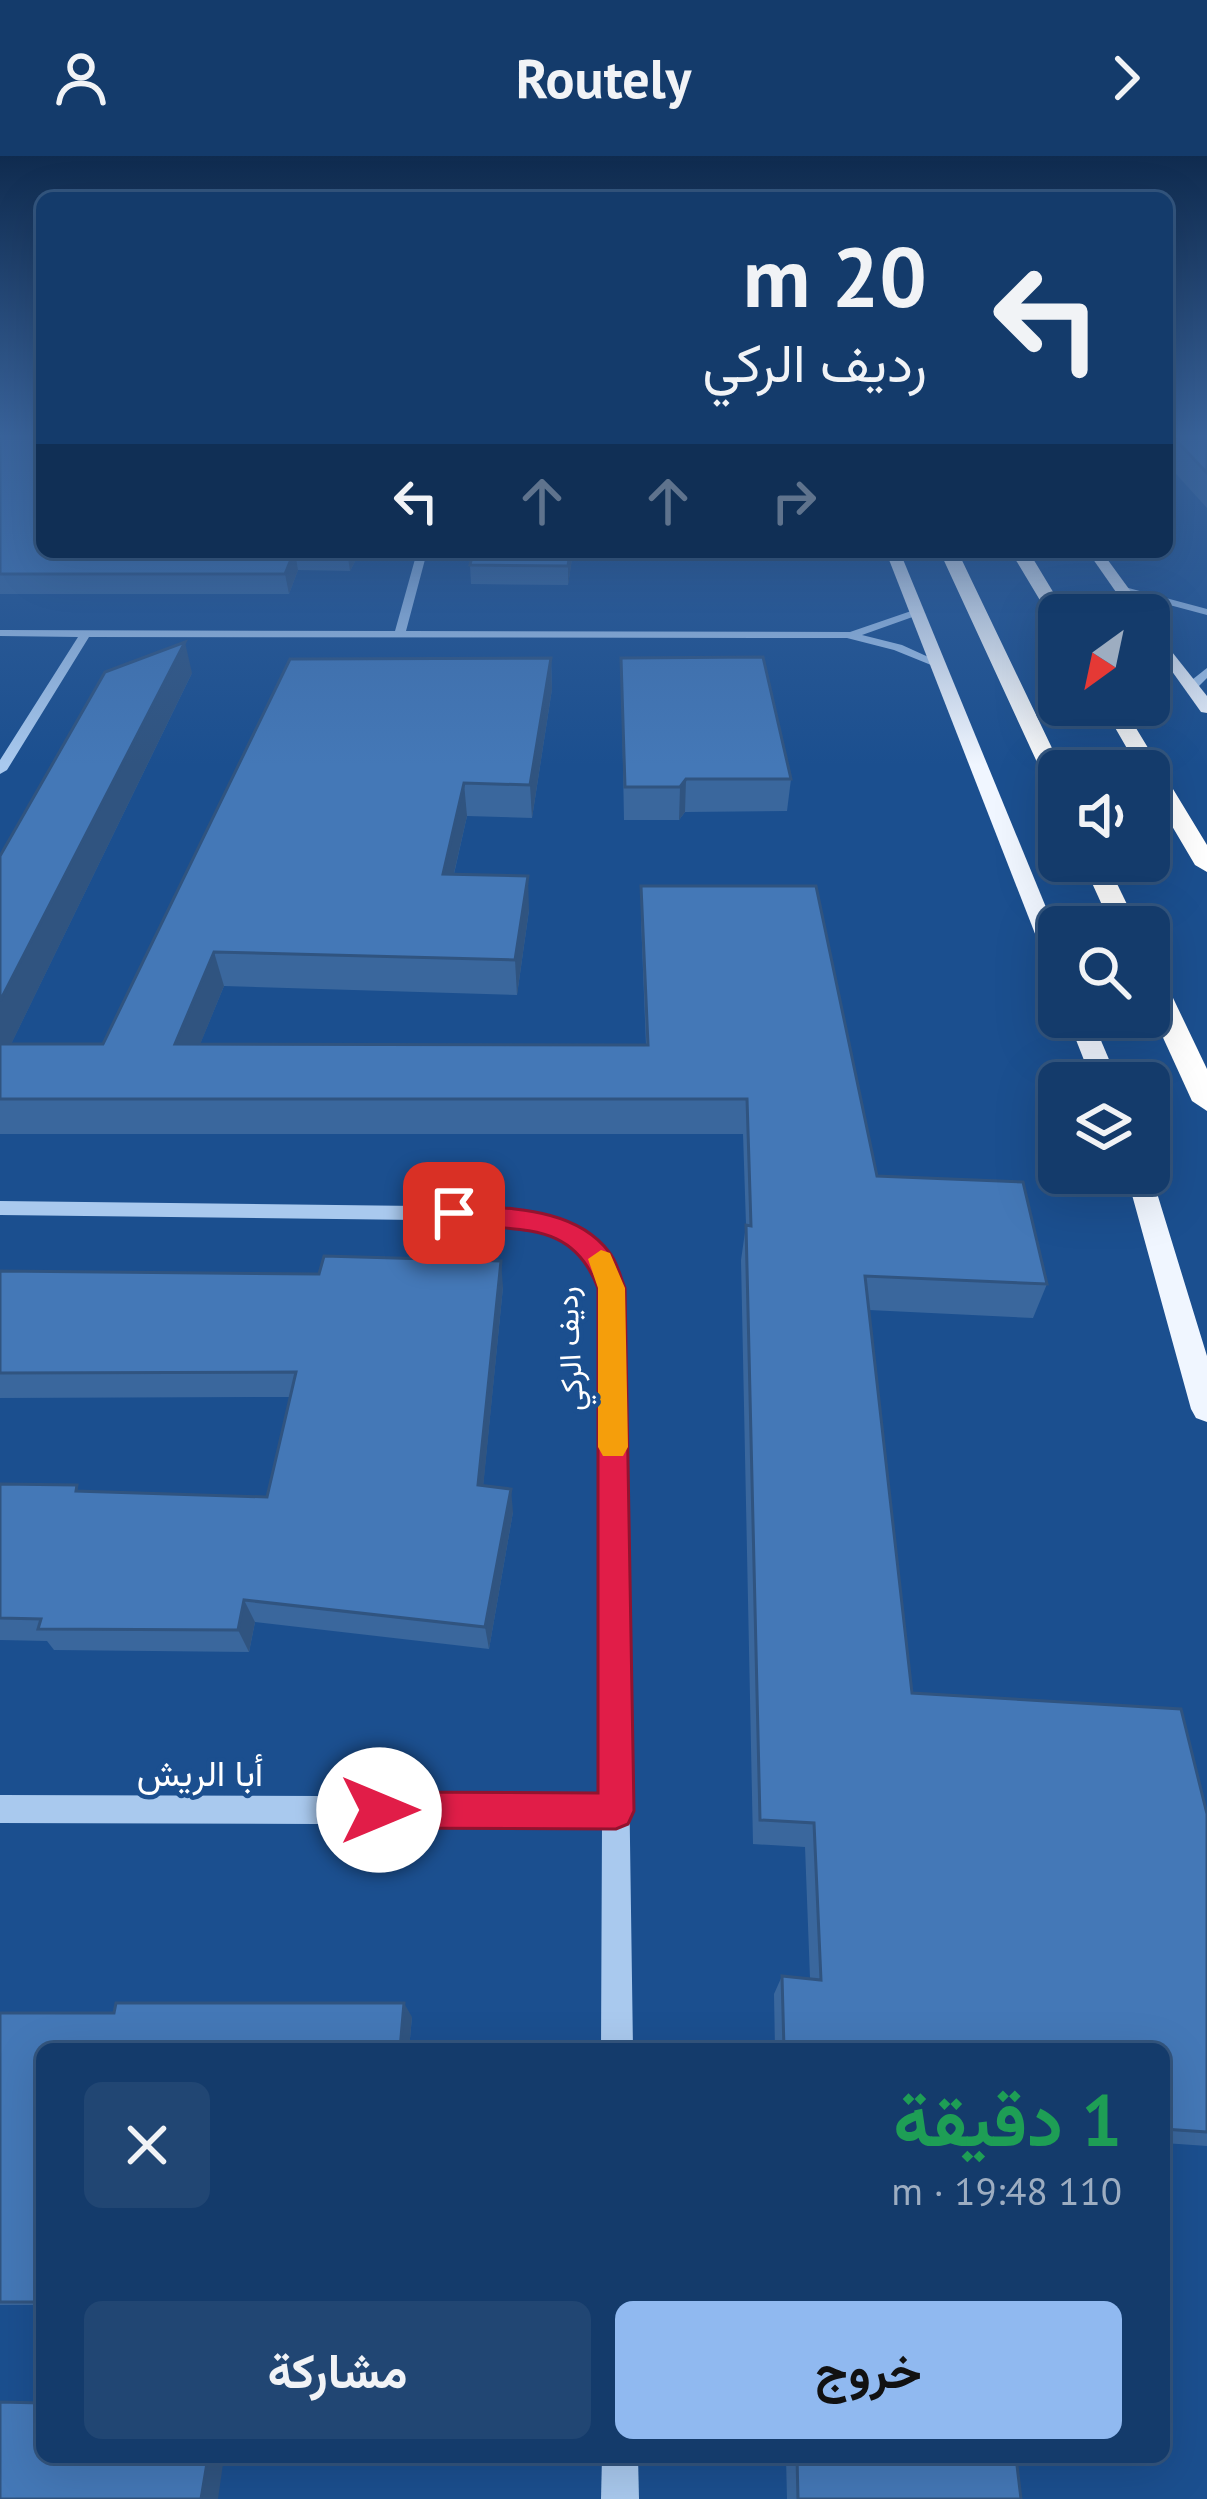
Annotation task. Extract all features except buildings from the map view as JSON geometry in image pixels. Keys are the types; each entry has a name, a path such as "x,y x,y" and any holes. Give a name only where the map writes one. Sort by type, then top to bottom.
{"highway":[{"path":"952,558 1042,750"},
{"path":"1024,558 1045,594"},
{"path":"1124,726 1207,865"},
{"path":"1170,1022 1207,1101"}],"main road":[{"path":"895,558 1038,914"},
{"path":"1099,558 1124,594"},
{"path":"1170,656 1207,708"},
{"path":"1145,1194 1207,1409"}],"street":[{"path":"400,634 420,558"},
{"path":"1120,589 1207,612"},
{"path":"847,635 917,612"},
{"path":"0,633 847,635 898,646 940,664"},
{"path":"0,770 86,634"},
{"path":"1192,686 1207,672"},
{"name":"رديف الركي","path":"0,1208 500,1214 537,1220 571,1234 600,1257 612,1288 617,2043"},
{"name":"أبا الريش","path":"0,1809 616,1811"},
{"path":"620,2463 620,2499"}],"slow traffic":[{"path":"601,1259 612,1288 613,1447"}],"route":[{"path":"379,1810 616,1811 612,1288 600,1257 571,1234 537,1220 454,1213"}]}
